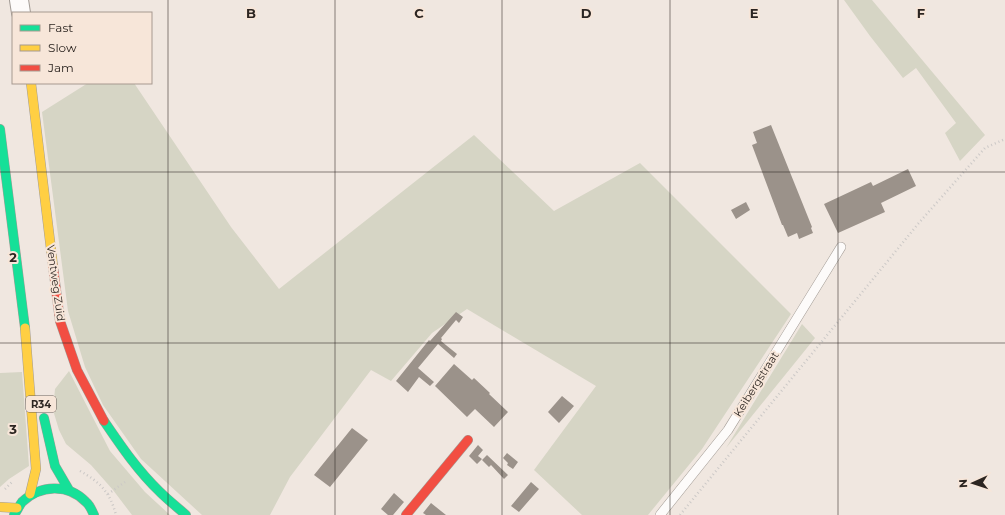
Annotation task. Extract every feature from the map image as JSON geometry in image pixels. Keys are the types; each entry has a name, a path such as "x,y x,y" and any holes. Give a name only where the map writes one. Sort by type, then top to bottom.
{"main road":[{"name":"Ventweg Zuid","path":"31,84 60,321 76,370 102,418 124,450 160,492 186,515"},
{"name":"R34","path":"0,129 24,315 34,435 36,469 30,494"},
{"name":"R34","path":"24,315 39,390"},
{"name":"R34","path":"42,405 55,466 69,490"},
{"path":"406,515 468,440"},
{"path":"0,507 16,511 30,494 42,489 56,487 69,490 83,499 94,514"}],"street":[{"path":"20,0 21,12"}],"lane":[{"name":"Keibergstraat","path":"660,515 728,430 841,247"}],"path":[{"path":"680,515 918,224 985,148 1005,139"},
{"path":"108,494 114,506 116,515"}],"shaded area":[{"path":"844,0 872,0 985,135 960,161 945,133 956,123 916,68 903,78"},
{"path":"86,84 135,84 231,227 279,289 474,135 554,211 640,163 791,314 702,449 648,515 582,515 534,470 596,386 467,309 432,333 391,381 371,370 290,477 270,515 202,515 141,459 103,405 85,367 68,311 42,112"},
{"path":"802,324 815,338 726,448"},
{"path":"69,371 110,451 145,492 170,515 132,515 91,465 66,444 59,430 53,410 55,389"},
{"path":"22,372 29,466 9,479 0,487 0,373"}],"building":[{"path":"771,125 812,227 813,233 799,239 797,233 788,237 782,225 752,145 757,143 753,132"},
{"path":"908,169 916,186 881,203 885,212 838,233 824,204 871,182 873,186"},
{"path":"746,202 750,210 736,219 731,210"},
{"path":"456,312 463,317 459,323 456,320 441,338 441,341 457,354 454,358 438,344 418,368 434,382 430,386 419,377 408,392 396,381 429,340 430,341"},
{"path":"454,364 472,380 474,378 508,412 494,427 475,409 467,417 435,386"},
{"path":"562,396 574,406 559,423 548,412"},
{"path":"352,428 368,440 330,487 314,475"},
{"path":"478,445 483,450 478,456 482,459 477,464 469,456"},
{"path":"507,453 518,462 513,469 507,465 508,463 503,458"},
{"path":"487,455 508,475 504,479 491,465 489,467 482,460"},
{"path":"531,482 539,489 519,512 511,506"},
{"path":"394,493 404,502 393,515 388,515 381,509"},
{"path":"431,503 446,515 426,515 423,513"}],"traffic: fast":[{"path":"0,129 25,328"},
{"path":"44,418 55,466 69,490"},
{"path":"104,421 144,476 186,515"},
{"path":"14,515 22,502 29,496 37,492 54,488 63,489 79,496 89,505 94,515"}],"traffic: slow":[{"path":"31,84 53,266"},
{"path":"25,328 36,469 30,494"},
{"path":"0,507 17,508"}],"traffic: jam":[{"path":"53,266 60,321 77,370 104,421"},
{"path":"406,515 468,440"}]}
